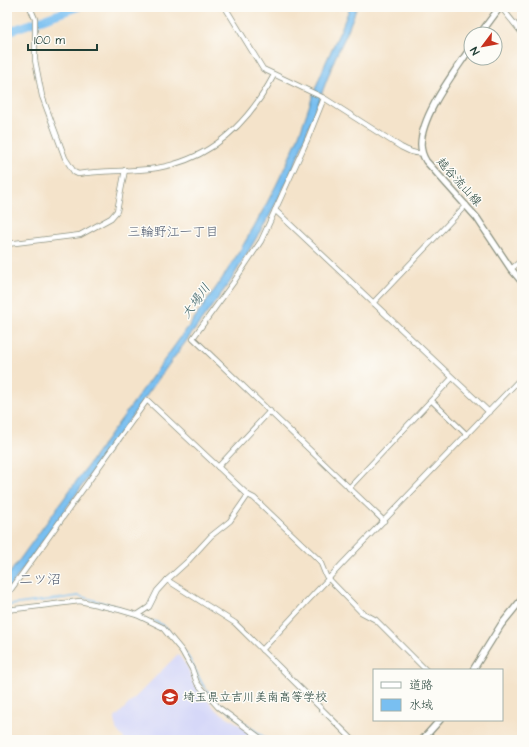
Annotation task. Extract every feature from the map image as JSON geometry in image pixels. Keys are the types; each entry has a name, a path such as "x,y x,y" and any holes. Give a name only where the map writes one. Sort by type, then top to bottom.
{"main road":[{"path":"486,26 500,7"},
{"name":"越谷流山線","path":"463,60 428,117 421,142 422,153 430,166 466,205 511,269 522,282"},
{"path":"474,669 501,625 522,599"},
{"path":"422,740 439,721"}],"street":[{"path":"30,7 35,19 35,60 42,96 67,163 78,174 156,168 188,159 219,143 241,123 255,108 274,75"},
{"path":"225,7 263,69 323,98 402,147 418,154 422,153"},
{"path":"500,7 522,33"},
{"path":"323,98 308,138 261,242 193,338 384,521"},
{"path":"7,244 80,235 111,218 117,211 125,170"},
{"path":"373,303 466,205"},
{"path":"275,210 489,412"},
{"path":"511,269 522,260"},
{"path":"262,650 522,377"},
{"path":"349,488 452,378"},
{"path":"7,594 147,400 320,561 326,576 361,612 376,620 425,669"},
{"path":"432,401 467,435"},
{"path":"218,467 270,411"},
{"path":"138,614 149,607 157,591 167,580 188,561 211,536 230,521 248,495"},
{"path":"167,580 235,623 353,740"},
{"path":"7,610 80,601 138,614 162,627 182,652 192,669 197,683 218,707 263,740"}],"shaded area":[{"name":"埼玉県立吉川美南高等学校","path":"178,654 188,668 193,683 216,710 234,721 259,740 125,740 116,729 115,718"}],"water":[{"path":"350,7 357,7 335,58 292,172 270,215 230,282 167,367 7,591 7,577 207,301 232,264 266,206 286,165 295,145 316,87"}],"waterway":[{"path":"7,32 78,7"},
{"path":"9,606 79,596 119,607"},
{"path":"154,621 163,625 171,634"},
{"path":"183,650 208,692 224,707 268,740"}],"place":[{"name":"埼玉県立吉川美南高等学校","path":"170,697"}],"district":[{"name":"三輪野江一丁目","path":"173,232"},
{"name":"二ツ沼","path":"40,580"}],"water label":[{"name":"大場川","path":"196,301"}]}
